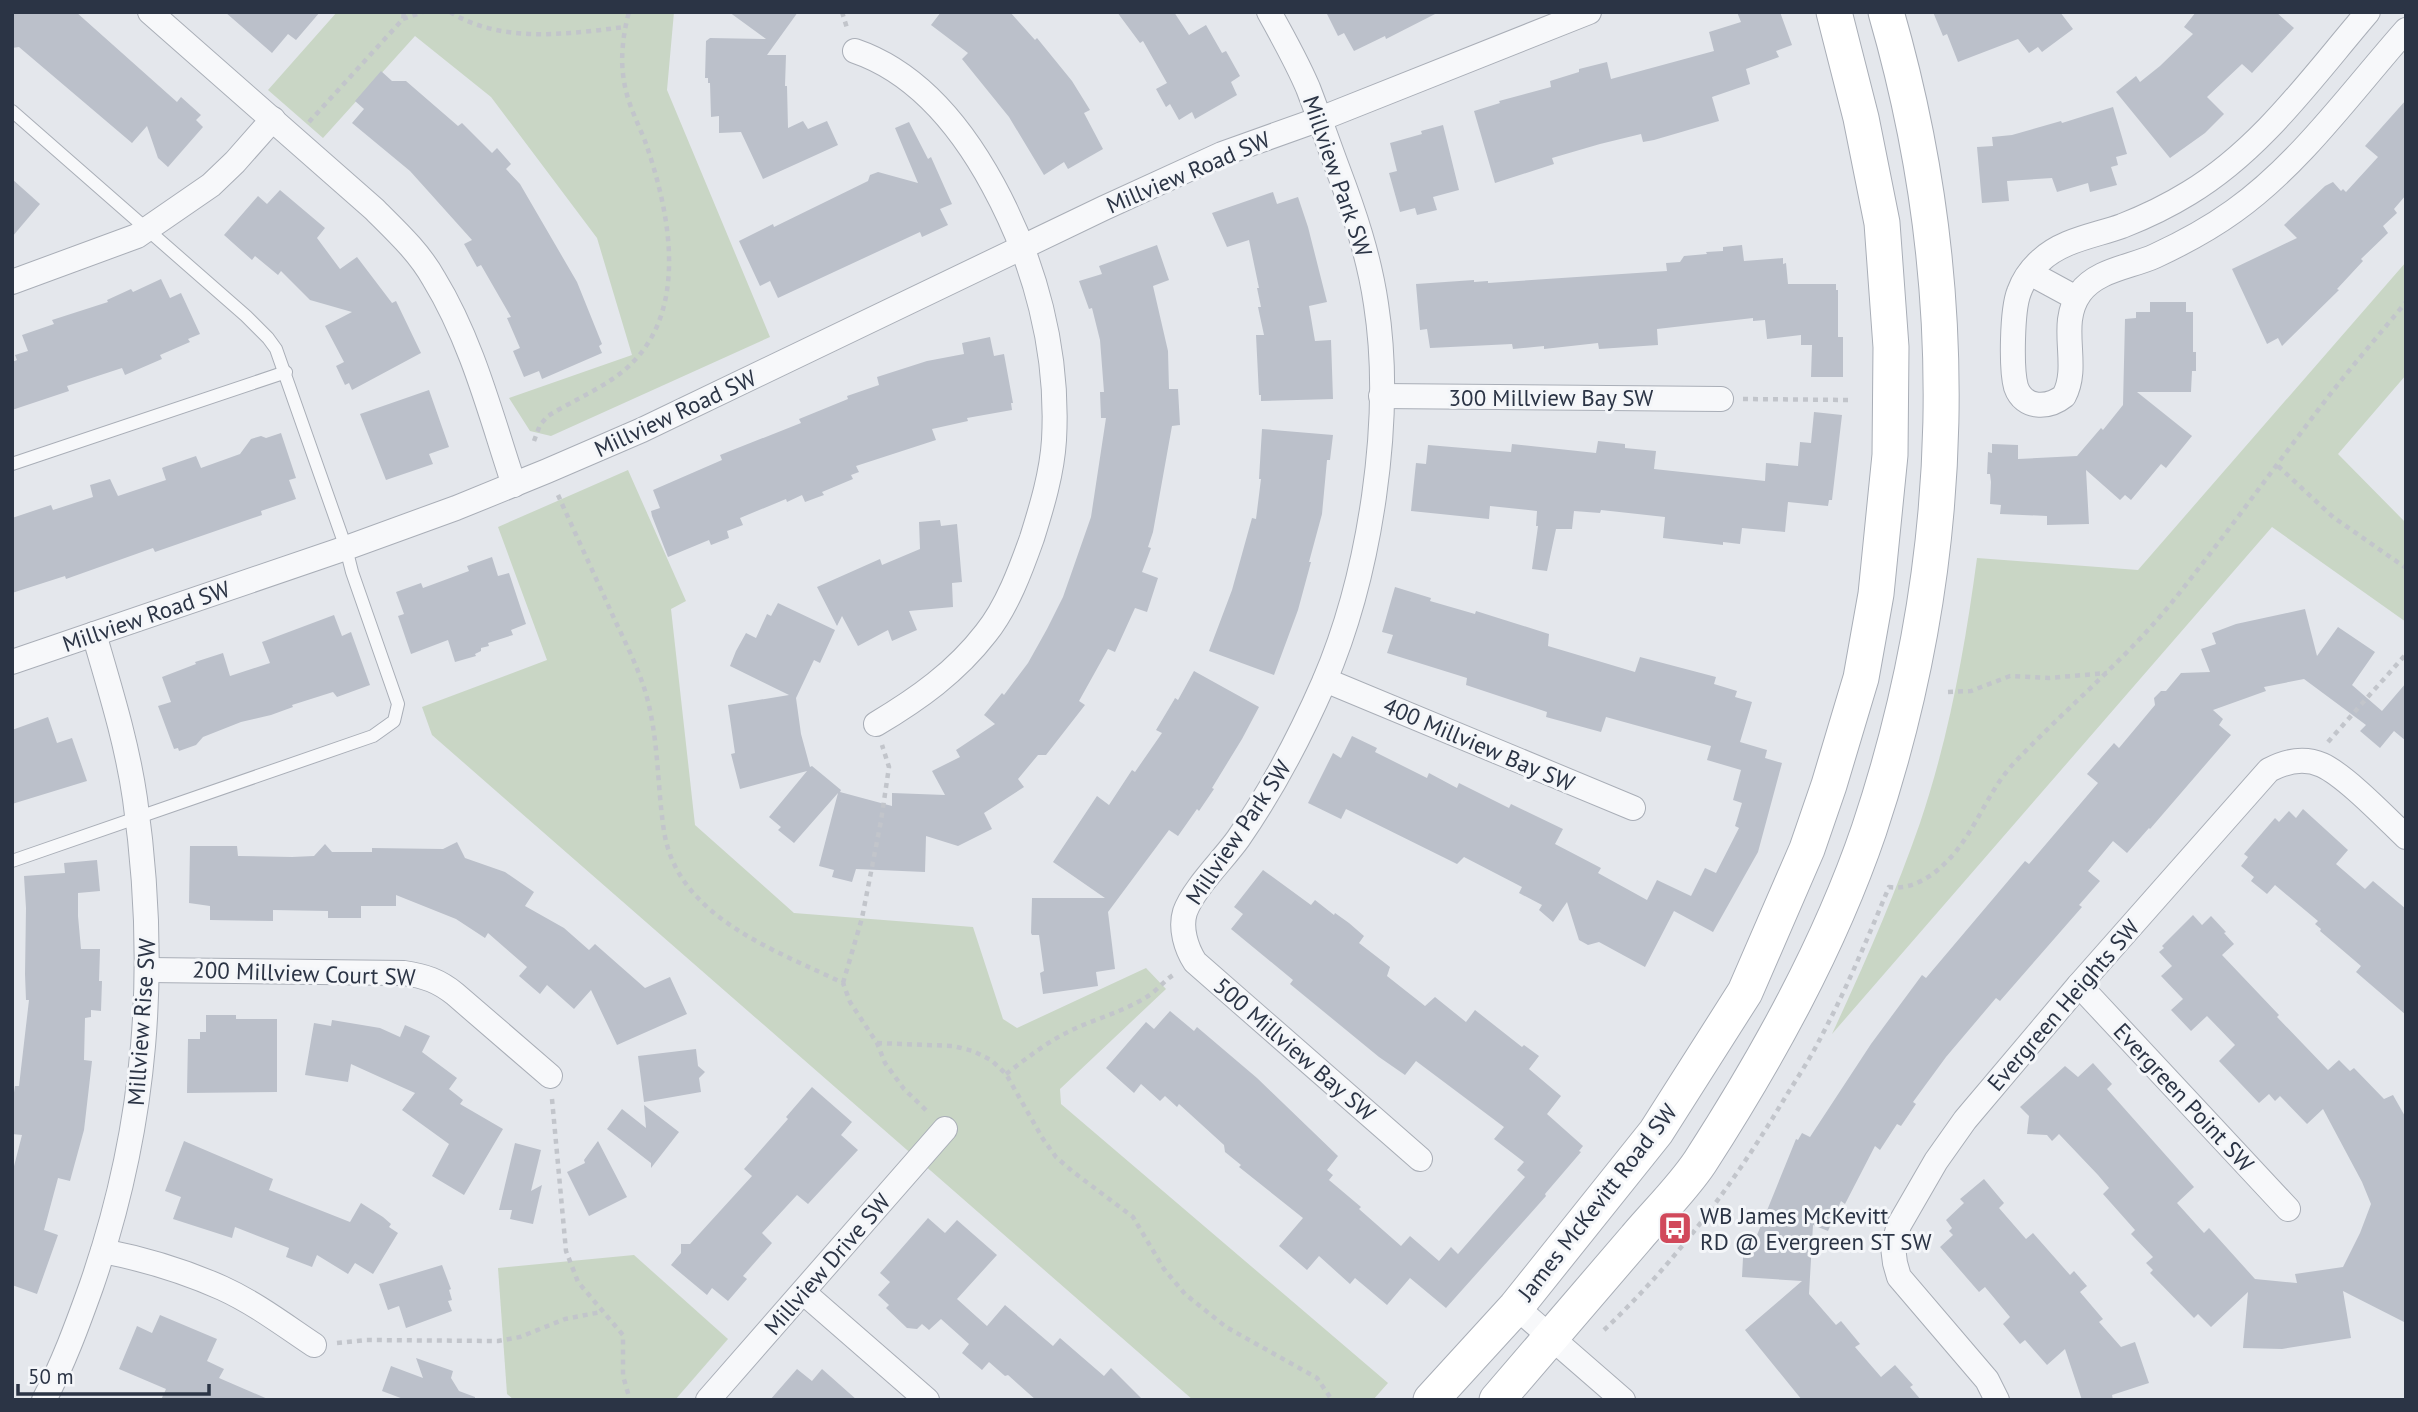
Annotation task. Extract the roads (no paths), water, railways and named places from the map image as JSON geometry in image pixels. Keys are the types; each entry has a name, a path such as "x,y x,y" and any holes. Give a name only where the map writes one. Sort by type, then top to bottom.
{"main road":[{"name":"James McKevitt Road SW","path":"1431,1400 1516,1307 1656,1132 1745,992 1807,849 1861,678 1876,594 1890,455 1891,346 1882,223 1861,118 1834,12"},
{"path":"1497,1400 1698,1166 1787,1015 1816,956 1868,832 1909,692 1938,507 1942,420 1941,350 1938,285 1922,159 1904,75 1886,12"}],"street":[{"path":"150,12 374,209 405,241 433,277 469,355 514,485"},
{"name":"Millview Park SW","path":"1184,931 1185,912 1191,899 1263,802 1290,755 1325,680 1356,592 1380,444 1381,396 1376,305 1367,259 1350,200 1307,85 1269,12"},
{"name":"Millview Road SW","path":"12,662 346,548 514,485 642,430 1222,154 1320,119 1589,12"},
{"path":"2368,12 2284,110 2234,161 2188,194 2145,217 2066,243 2047,255 2030,273 2019,292 2014,316 2015,384 2024,399 2031,403 2048,405 2057,402 2069,387 2069,322 2076,298 2082,290 2098,277 2146,260 2185,242 2215,225 2257,194 2289,164 2406,30"},
{"path":"855,51 886,64 911,80 936,104 986,172 1007,212 1037,295 1049,343 1055,396 1054,441 1042,508 1025,560 988,631 948,674 910,704 876,724"},
{"path":"12,282 112,246 147,229 211,185 273,119"},
{"path":"2030,273 2076,298"},
{"name":"300 Millview Bay SW","path":"1381,396 1721,398"},
{"name":"Millview Rise SW","path":"44,1400 75,1333 103,1251 122,1181 144,1058 148,970 146,901 137,818 125,745 94,634"},
{"name":"400 Millview Bay SW","path":"1325,680 1633,808"},
{"name":"Evergreen Heights SW","path":"1994,1397 1987,1380 1899,1277 1893,1247 1899,1225 1936,1161 1965,1120 2260,778 2281,764 2296,760 2323,765 2406,838"},
{"name":"500 Millview Bay SW","path":"1184,931 1186,945 1195,962 1420,1159"},
{"name":"200 Millview Court SW","path":"148,970 381,972 424,975 455,994 550,1076"},
{"name":"Evergreen Point SW","path":"2079,985 2288,1209"},
{"name":"Millview Drive SW","path":"708,1400 945,1129"},
{"path":"103,1251 144,1259 223,1289 263,1310 314,1345"},
{"path":"803,1292 927,1400"},
{"path":"1516,1307 1623,1400"}],"lane":[{"path":"12,111 268,338 286,372 398,704 394,722 373,736 12,861"},
{"path":"12,464 286,372"}],"place":[{"name":"WB James McKevitt RD @ Evergreen ST SW","path":"1675,1228"}]}
